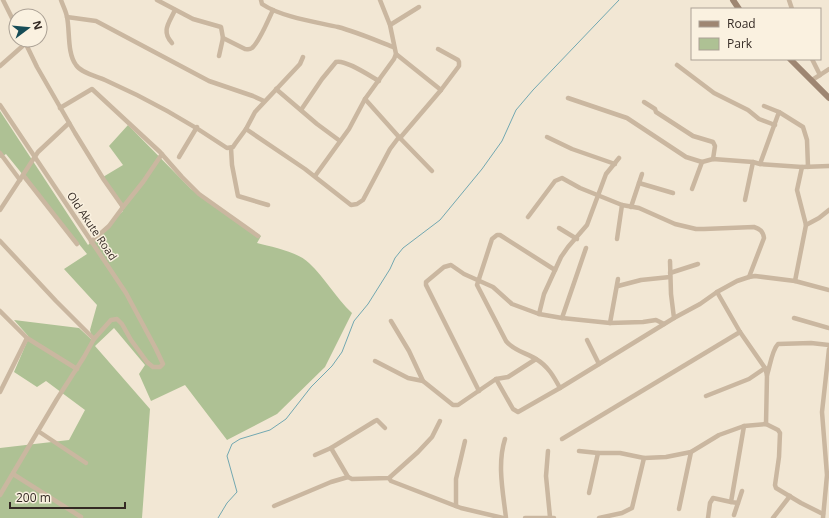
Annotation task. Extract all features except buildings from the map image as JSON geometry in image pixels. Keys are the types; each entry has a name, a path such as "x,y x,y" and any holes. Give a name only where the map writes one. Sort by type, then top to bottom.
{"main road":[{"path":"791,60 829,98"}],"street":[{"path":"3,0 8,10"},
{"path":"61,0 67,17 74,62 79,69 120,87 198,127 227,148 231,148"},
{"path":"157,0 193,18 221,27 223,38 219,56"},
{"path":"261,0 262,4 273,10 307,21 355,32 393,47"},
{"path":"380,0 390,25 393,47 396,54 441,90"},
{"path":"390,25 419,7"},
{"path":"172,43 167,38 166,29 175,10"},
{"path":"223,38 245,49 248,50 252,48 273,10"},
{"path":"67,17 96,21 209,81 254,96 264,102"},
{"path":"0,66 19,48"},
{"path":"28,48 60,108 104,180 123,207"},
{"path":"246,129 315,176 351,206 357,204 363,200 390,149 441,90 460,64 458,60 438,49"},
{"path":"315,176 340,142 365,99 392,63 396,54"},
{"path":"231,148 236,144 255,112 300,64 303,57"},
{"path":"812,60 820,75"},
{"path":"301,110 322,79 336,62 339,61 362,71 379,81"},
{"path":"677,65 714,93 748,110 759,119 775,125"},
{"path":"812,80 829,69"},
{"path":"60,108 92,89 162,154 198,194 258,236"},
{"path":"276,89 340,142"},
{"path":"568,98 627,118 686,157 702,162 713,159 802,167 829,166"},
{"path":"365,99 432,171"},
{"path":"644,102 655,109 656,112 693,136 712,142 714,146 713,159"},
{"name":"Old Akute Road","path":"0,105 126,293 163,361 163,364 160,367 153,367 131,340 122,324 117,319 111,320 94,339"},
{"path":"764,106 779,112 803,127 807,140 808,167"},
{"path":"760,164 767,141 775,125 779,112"},
{"path":"0,210 42,148 69,123"},
{"path":"179,156 198,127"},
{"path":"547,136 572,149 615,164"},
{"path":"231,148 232,165 238,196 268,205"},
{"path":"0,153 20,180"},
{"path":"91,242 109,226 143,182 162,154"},
{"path":"539,314 544,294 555,270 568,247 588,225 606,174 620,158"},
{"path":"692,189 702,162"},
{"path":"745,200 753,162"},
{"path":"796,281 806,225 797,190 802,167"},
{"path":"631,206 642,174"},
{"path":"23,175 78,244"},
{"path":"528,217 555,181 565,179 598,197 622,205 639,208 675,224 696,229 754,227 763,233 764,238 750,276"},
{"path":"639,183 673,193"},
{"path":"617,239 622,205"},
{"path":"806,225 819,218 829,210"},
{"path":"560,228 577,238"},
{"path":"555,270 497,235 492,239 480,280 477,285 506,341 513,348 536,359 548,368 560,388"},
{"path":"0,241 94,339 0,495"},
{"path":"562,318 586,248"},
{"path":"670,261 671,294 674,318"},
{"path":"618,286 670,275 698,264"},
{"path":"479,391 426,285 426,282 444,268 451,266 464,274 480,280 493,287 512,304 539,314 562,318 610,322 643,322 656,320 664,324"},
{"path":"496,379 513,409 518,412 737,281 750,276 796,281 829,290"},
{"path":"610,322 618,286 618,279"},
{"path":"717,292 740,332 765,368 767,375 766,424"},
{"path":"0,311 28,338 77,369"},
{"path":"794,318 829,328"},
{"path":"391,320 409,351 423,381"},
{"path":"562,439 740,332"},
{"path":"0,392 28,338"},
{"path":"587,340 600,364"},
{"path":"767,375 772,362 774,348 778,344 829,345"},
{"path":"579,451 598,453 620,452 644,458 666,457 691,452 719,435 744,426 766,424 780,432 779,457 774,483 776,488 823,516 827,475 822,412 829,349"},
{"path":"375,361 408,378 423,381 454,405 458,405 496,379 508,377 536,359"},
{"path":"706,396 750,379 765,368"},
{"path":"315,455 331,448 377,420 385,428"},
{"path":"274,506 331,482 348,477 352,479 389,478 432,437 440,421"},
{"path":"731,502 744,426"},
{"path":"38,431 86,463"},
{"path":"505,438 500,458 506,518"},
{"path":"456,506 456,479 465,441"},
{"path":"331,448 348,477"},
{"path":"525,518 552,518 546,476 548,451"},
{"path":"679,509 691,452"},
{"path":"589,493 598,453"},
{"path":"599,518 622,515 632,508 644,458"},
{"path":"13,474 81,517"},
{"path":"389,478 391,481 467,510 503,518"},
{"path":"734,515 742,491"},
{"path":"772,518 790,496"},
{"path":"708,518 710,502 713,498 738,503"}],"green space":[{"path":"0,111 88,245 123,211 103,177 123,165 109,146 128,125 191,189 261,236 257,243 292,253 309,263 352,313 325,367 277,414 227,440 185,385 151,401 139,374 145,365 114,328 95,346 150,409 142,518 0,518 0,448 69,440 85,410 46,381 37,387 14,372 29,337 14,320 79,328 93,341 90,330 97,305 64,269 87,254 6,154 0,158"}],"waterway":[{"path":"218,518 227,503 237,492 227,456 232,444 240,439 270,430 286,419 311,387 332,366 342,352 354,321 368,304 390,269 395,258 403,248 440,220 482,169 502,141 516,110 533,90 619,0"}]}
